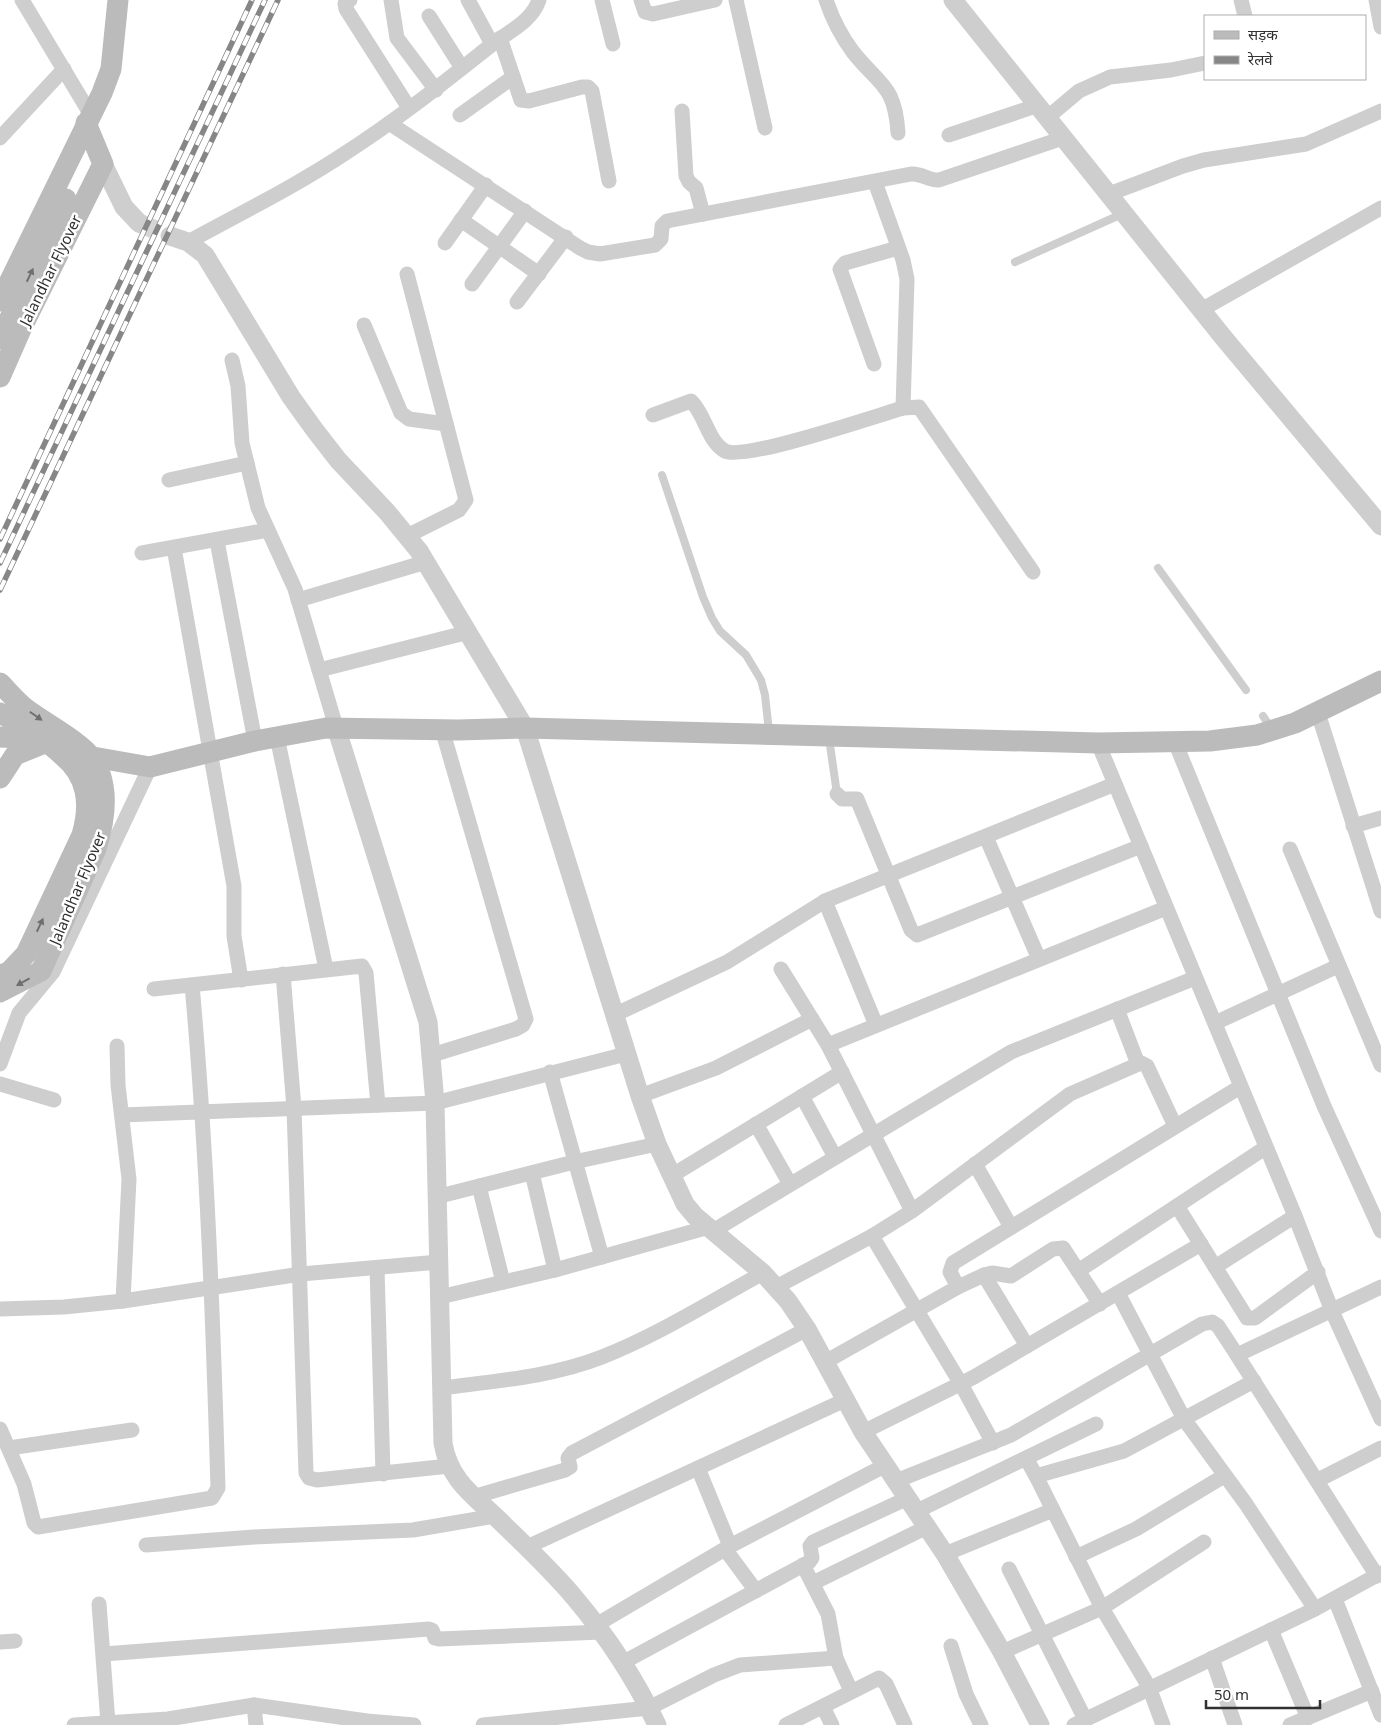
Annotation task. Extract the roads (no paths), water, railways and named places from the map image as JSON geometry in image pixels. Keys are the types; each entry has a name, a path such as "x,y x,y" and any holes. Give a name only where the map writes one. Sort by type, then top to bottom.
{"main road":[{"path":"10,316 90,126 111,69 118,0"},
{"path":"90,126 103,164"},
{"name":"Jalandhar Flyover","path":"0,339 10,316 103,164"},
{"name":"Jalandhar Flyover","path":"0,377 10,316"},
{"path":"0,713 76,754 150,767 255,741 336,727 442,730 525,728 1098,743 1210,741 1256,735 1268,723 1318,713 1381,681"},
{"name":"Jalandhar Flyover","path":"0,683 23,707 81,746 96,764 104,786 105,810 96,849 41,971 0,992"},
{"path":"0,748 20,725"},
{"name":"Jalandhar Flyover","path":"0,737 24,738 50,745 71,762 81,775 86,792 88,815 82,835 26,954 9,972 0,975"},
{"path":"0,778 15,755 49,741"}],"street":[{"path":"22,0 64,69 90,126"},
{"path":"350,0 345,4 346,9 410,108"},
{"path":"391,0 397,38 436,90"},
{"path":"468,0 496,41 513,77 519,96 525,101 582,87 592,91 609,181"},
{"path":"179,239 323,168 436,90 496,41 523,22 537,6 538,0"},
{"path":"602,0 613,44"},
{"path":"641,0 645,12 653,14 715,0"},
{"path":"736,0 765,128"},
{"path":"826,0 838,30 853,52 886,86 897,114 898,133"},
{"path":"953,0 1201,310 1381,526"},
{"path":"1241,0 1245,15"},
{"path":"1375,24 1376,0"},
{"path":"429,16 462,68"},
{"path":"949,135 1043,111 1079,91 1110,77 1171,70 1204,63"},
{"path":"0,136 64,69"},
{"path":"460,115 513,77"},
{"path":"682,110 686,176 689,182 696,188 703,214"},
{"path":"1109,194 1204,160 1306,144 1381,111"},
{"path":"389,123 594,254 655,245 661,239 664,222 918,174 933,180 939,180 1063,138"},
{"path":"103,164 124,207 139,223"},
{"path":"875,182 907,279 903,408"},
{"path":"444,243 486,186"},
{"path":"1201,310 1381,208"},
{"path":"472,284 525,211"},
{"path":"461,220 539,274"},
{"path":"517,302 566,237"},
{"path":"179,239 205,255 291,396 314,429 338,460 387,512 426,562 525,728 640,1096 657,1144 685,1204 763,1273 776,1287 807,1330 863,1432 945,1554 1002,1652 1040,1725"},
{"path":"874,364 840,268 845,264 898,248"},
{"path":"407,274 466,500 458,510 407,536"},
{"path":"364,325 401,413 410,419 446,424"},
{"path":"232,360 238,386 240,425 258,508 298,600 426,1015 432,1055 435,1103 443,1443 449,1466 473,1497 527,1547 574,1598 622,1663 657,1725"},
{"path":"653,415 691,401 717,445 732,453 781,444 903,408 913,406 923,410 1033,572"},
{"path":"169,480 247,463"},
{"path":"142,553 217,541 268,530"},
{"path":"217,541 255,741"},
{"path":"174,548 234,886 234,936 241,980"},
{"path":"298,600 426,562"},
{"path":"319,670 469,632"},
{"path":"1318,713 1381,911"},
{"path":"432,1055 516,1029 523,1025 526,1019 442,730"},
{"path":"277,737 326,970"},
{"path":"1175,742 1324,1106 1381,1231"},
{"path":"1098,743 1265,1148 1295,1216 1332,1311 1381,1419"},
{"path":"0,1064 19,1014 53,972 150,767"},
{"path":"614,1014 726,962 825,902 1115,784"},
{"path":"837,794 842,799 857,798 911,930 917,935 1140,846"},
{"path":"1353,826 1381,818"},
{"path":"986,837 1039,959"},
{"path":"1290,849 1381,1065"},
{"path":"825,902 876,1025"},
{"path":"828,1045 1166,908"},
{"path":"154,989 357,966 365,968 378,1105"},
{"path":"1215,1023 1338,966"},
{"path":"781,968 828,1045 912,1211"},
{"path":"283,974 294,1108 301,1274 306,1473 308,1478 317,1480 449,1466"},
{"path":"440,1297 555,1270 711,1229 1011,1052 1195,978"},
{"path":"0,1429 24,1484 34,1523 38,1528 212,1498 218,1488 212,1288 203,1111 192,985"},
{"path":"1117,1009 1138,1064"},
{"path":"640,1096 716,1068 812,1019"},
{"path":"117,1046 129,1180 123,1301"},
{"path":"122,1115 435,1103 626,1054"},
{"path":"776,1287 872,1236 912,1211 1070,1094 1138,1064 1143,1062 1148,1066 1175,1126"},
{"path":"550,1072 602,1257"},
{"path":"671,1176 842,1072"},
{"path":"0,1084 54,1100"},
{"path":"958,1287 950,1272 951,1265 1240,1087"},
{"path":"802,1096 835,1157"},
{"path":"756,1124 790,1184"},
{"path":"436,1197 574,1162 657,1144"},
{"path":"1078,1271 1265,1148"},
{"path":"975,1164 1011,1227"},
{"path":"532,1173 555,1270"},
{"path":"479,1186 503,1282"},
{"path":"1177,1206 1244,1315 1251,1320 1318,1272"},
{"path":"1215,1267 1295,1216"},
{"path":"872,1236 961,1384 993,1443"},
{"path":"863,1432 961,1384 1201,1244"},
{"path":"825,1362 984,1274 992,1273 1011,1276 1052,1249 1059,1247 1063,1248 1100,1304"},
{"path":"0,1309 64,1307 123,1301 301,1274 439,1262"},
{"path":"377,1268 383,1474"},
{"path":"442,1388 529,1377 601,1357 671,1323 763,1273"},
{"path":"984,1274 1027,1346"},
{"path":"1237,1354 1381,1287"},
{"path":"1118,1293 1184,1419 1246,1504 1315,1609"},
{"path":"104,1654 429,1629 432,1630 435,1638 439,1639 598,1628 727,1548 891,1473 993,1443 1037,1421 1207,1322 1218,1326 1379,1574 1315,1609 1079,1722 1042,1634 1009,1569"},
{"path":"473,1497 565,1470 570,1467 568,1458 572,1453 807,1330"},
{"path":"1036,1476 1124,1452 1254,1381"},
{"path":"527,1547 845,1400"},
{"path":"622,1663 803,1565 812,1558 810,1546 813,1542 1026,1458 1096,1424"},
{"path":"9,1448 132,1430"},
{"path":"1318,1480 1381,1448"},
{"path":"1026,1458 1102,1608 1150,1687 1163,1725"},
{"path":"698,1468 727,1548 756,1591"},
{"path":"1076,1557 1136,1529 1224,1476"},
{"path":"945,1554 1053,1510"},
{"path":"146,1545 254,1537 413,1530 495,1516"},
{"path":"813,1583 927,1527"},
{"path":"1002,1652 1102,1608 1204,1542"},
{"path":"803,1565 828,1614 836,1658 851,1691"},
{"path":"1335,1599 1381,1715"},
{"path":"99,1604 108,1723"},
{"path":"1271,1630 1308,1718"},
{"path":"951,1646 966,1694 981,1725"},
{"path":"492,1725 557,1722 649,1708 714,1674 740,1665 836,1658"},
{"path":"1212,1658 1235,1725"},
{"path":"786,1725 880,1678 886,1684 905,1725"},
{"path":"1290,1725 1372,1691"},
{"path":"74,1725 193,1720 254,1705 307,1718 414,1725"},
{"path":"254,1705 256,1725"},
{"path":"823,1707 832,1725"}],"lane":[{"path":"1015,262 1124,213"},
{"path":"662,475 703,597 712,618 720,631 746,655 761,680 766,695 770,734"},
{"path":"1158,568 1246,690"},
{"path":"828,736 837,794"}],"tunnel":[{"path":"139,223 170,236"}],"railway":[{"path":"0,539 252,0"},
{"path":"0,563 265,0"},
{"path":"0,590 278,0"}]}
